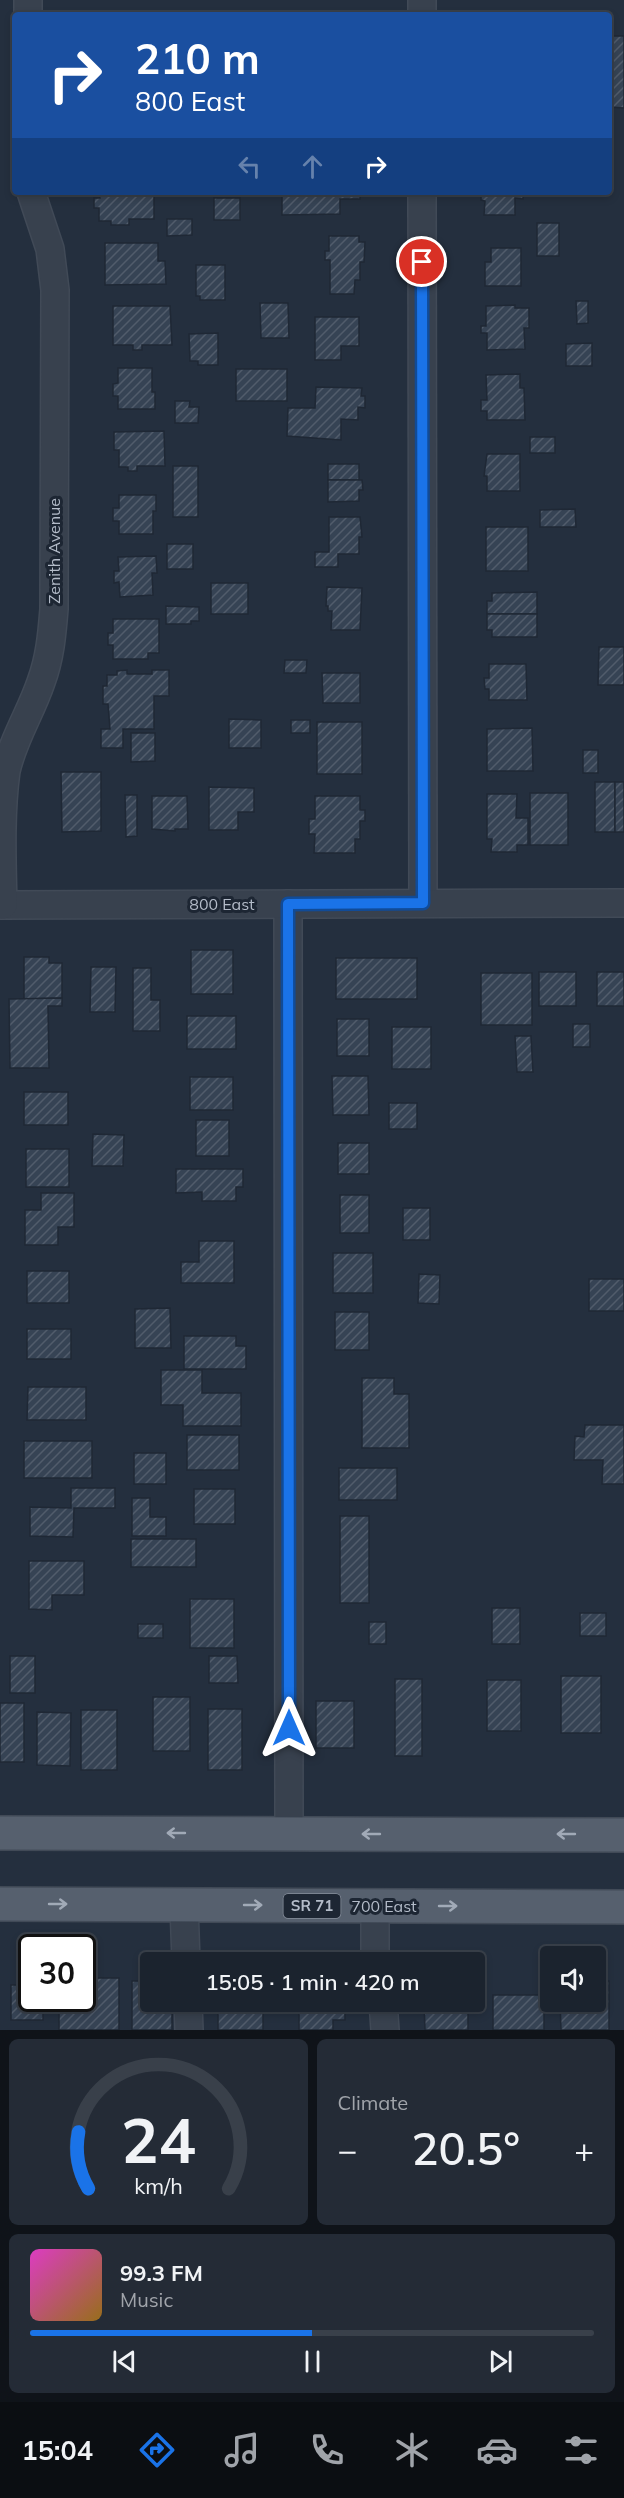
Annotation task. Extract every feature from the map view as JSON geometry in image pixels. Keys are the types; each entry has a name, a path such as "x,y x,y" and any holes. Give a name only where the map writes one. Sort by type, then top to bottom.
{"main road":[{"path":"0,1833 624,1835"},
{"name":"700 East","path":"0,1904 624,1907"}],"street":[{"name":"Zenith Avenue","path":"1,905 2,802 6,773 13,746 41,683 51,648 54,609 55,290 50,249 32,195"},
{"path":"422,195 423,903"},
{"name":"800 East","path":"1,905 624,903"},
{"path":"288,904 289,1834"},
{"path":"184,1905 186,1952"},
{"path":"375,1906 375,1952"},
{"path":"188,2012 189,2030"},
{"path":"384,2012 385,2030"}],"building":[{"path":"612,36 624,36 624,108 612,107"},
{"path":"100,195 154,195 154,219 129,219 129,225 111,225 111,221 99,221 99,208 94,208 94,198 100,198"},
{"path":"282,195 360,195 360,199 340,199 340,214 282,215"},
{"path":"481,195 523,195 523,199 515,198 515,215 484,215 485,201 481,200"},
{"path":"214,198 240,198 240,220 214,220"},
{"path":"167,219 192,219 192,235 167,236"},
{"path":"537,223 559,223 559,256 537,256"},
{"path":"329,236 359,236 359,242 365,242 364,262 360,262 360,280 355,280 354,294 330,294 330,260 325,260 325,251 329,251"},
{"path":"105,243 158,243 158,261 165,261 166,284 105,285"},
{"path":"491,248 521,248 521,286 485,286 485,262 491,262"},
{"path":"196,265 225,265 225,300 200,300 200,296 196,296"},
{"path":"576,301 588,301 588,323 577,324"},
{"path":"260,303 288,303 289,338 261,338"},
{"path":"515,305 515,308 529,308 529,328 524,328 525,349 487,350 487,333 481,333 481,326 486,326 486,306"},
{"path":"113,306 170,306 172,345 142,345 142,350 133,350 133,345 113,345"},
{"path":"315,317 359,317 359,346 341,346 341,360 315,360"},
{"path":"218,333 218,365 198,365 198,361 190,361 189,334"},
{"path":"592,343 592,366 566,366 566,344"},
{"path":"118,368 152,368 155,409 118,409 118,396 113,396 113,384 118,383"},
{"path":"236,369 287,369 287,401 236,401"},
{"path":"520,374 520,388 524,388 525,420 487,420 487,411 481,411 481,400 487,400 486,375"},
{"path":"316,387 362,388 361,396 365,396 365,408 358,407 358,420 341,419 341,440 287,436 288,408 315,408"},
{"path":"175,401 190,401 189,407 199,407 198,423 175,423"},
{"path":"164,431 165,466 137,466 137,471 128,471 128,467 119,467 119,450 114,450 114,432"},
{"path":"530,437 555,437 555,453 530,453"},
{"path":"487,454 520,454 520,491 487,491 487,476 484,476"},
{"path":"328,464 359,464 359,480 328,480"},
{"path":"173,466 198,466 198,517 173,517"},
{"path":"328,480 362,480 363,490 359,490 359,501 328,502"},
{"path":"119,495 156,495 153,534 119,534 119,521 113,521 113,508 119,508"},
{"path":"575,509 576,527 540,527 540,510"},
{"path":"329,517 360,517 362,537 359,537 359,554 338,554 338,567 315,567 315,552 329,552"},
{"path":"486,527 528,527 528,571 486,571"},
{"path":"167,544 193,544 193,569 167,569"},
{"path":"156,556 157,573 152,573 153,595 120,597 119,582 114,583 114,571 119,571 118,557"},
{"path":"211,583 248,583 248,614 211,614"},
{"path":"327,587 362,588 360,630 331,630 332,611 328,611 328,606 326,606"},
{"path":"537,592 537,614 487,614 487,601 492,601 492,593"},
{"path":"166,606 199,607 199,621 191,621 191,624 166,624"},
{"path":"487,614 537,614 537,637 492,637 492,630 487,630"},
{"path":"113,619 159,619 159,653 148,653 148,659 113,659 113,645 108,645 108,633 113,633"},
{"path":"599,647 624,647 624,685 598,685"},
{"path":"285,660 307,660 306,673 284,673"},
{"path":"489,664 526,664 527,700 489,700 489,689 485,689 484,678 489,678"},
{"path":"127,670 127,674 152,674 152,670 169,670 169,696 154,696 154,729 123,729 123,748 101,748 101,729 110,729 108,704 103,704 103,686 107,686 107,675 117,675 117,671"},
{"path":"322,673 360,673 360,703 323,703"},
{"path":"229,719 261,720 261,748 229,748"},
{"path":"291,720 310,720 310,733 291,733"},
{"path":"317,722 362,722 362,774 317,774"},
{"path":"532,728 533,771 487,771 487,729"},
{"path":"131,733 155,733 155,761 131,762"},
{"path":"583,750 598,750 598,773 583,773"},
{"path":"61,772 101,772 101,831 62,832"},
{"path":"595,782 615,782 615,832 595,832"},
{"path":"615,782 624,782 624,832 615,832"},
{"path":"209,787 254,788 254,812 238,812 238,830 209,830"},
{"path":"530,793 568,793 568,845 530,845"},
{"path":"487,794 517,794 516,818 528,818 528,845 517,845 517,852 491,852 492,839 487,839"},
{"path":"125,795 137,795 137,836 126,837"},
{"path":"152,796 187,796 188,829 175,829 175,831 152,829"},
{"path":"315,796 360,796 360,810 365,810 365,821 360,821 360,839 355,839 355,853 314,853 315,834 309,834 309,819 315,819"},
{"path":"191,950 233,950 233,994 191,994"},
{"path":"24,957 49,957 49,963 62,963 62,998 24,999"},
{"path":"336,958 417,958 417,999 336,999"},
{"path":"91,967 116,967 115,1012 90,1012"},
{"path":"133,968 151,968 151,1000 160,1000 160,1031 133,1031"},
{"path":"539,972 576,972 576,1006 539,1006"},
{"path":"597,972 624,972 624,1006 597,1006"},
{"path":"481,973 532,973 532,1025 481,1025"},
{"path":"62,998 62,1006 48,1006 49,1068 10,1068 9,999"},
{"path":"187,1016 236,1016 236,1049 187,1049"},
{"path":"337,1019 369,1019 369,1056 337,1056"},
{"path":"573,1024 590,1024 590,1047 573,1047"},
{"path":"392,1027 431,1027 431,1069 392,1069"},
{"path":"515,1036 531,1036 533,1072 517,1072"},
{"path":"332,1076 368,1076 369,1115 333,1115"},
{"path":"190,1077 233,1077 233,1110 190,1110"},
{"path":"24,1092 68,1092 68,1125 24,1125"},
{"path":"389,1103 417,1103 417,1129 389,1129"},
{"path":"196,1120 229,1120 229,1156 196,1156"},
{"path":"93,1134 124,1135 123,1166 92,1166"},
{"path":"338,1143 369,1143 369,1174 338,1174"},
{"path":"26,1149 69,1149 69,1187 26,1187"},
{"path":"176,1169 243,1169 243,1187 236,1187 236,1201 202,1201 202,1192 176,1193"},
{"path":"41,1193 74,1193 74,1227 58,1227 58,1245 25,1245 25,1210 41,1210"},
{"path":"340,1195 369,1195 369,1233 340,1233"},
{"path":"403,1208 430,1208 430,1240 403,1240"},
{"path":"199,1241 234,1241 234,1283 181,1283 181,1262 199,1262"},
{"path":"333,1253 373,1253 373,1293 333,1293"},
{"path":"27,1271 69,1271 69,1303 27,1303"},
{"path":"419,1274 440,1275 439,1304 418,1303"},
{"path":"589,1279 624,1279 624,1311 589,1311"},
{"path":"170,1308 171,1348 135,1348 135,1309"},
{"path":"335,1312 369,1312 369,1350 335,1350"},
{"path":"27,1329 71,1329 71,1359 27,1359"},
{"path":"184,1336 236,1336 236,1346 246,1346 246,1369 184,1369"},
{"path":"161,1370 202,1370 202,1393 241,1393 241,1426 183,1426 183,1405 161,1405"},
{"path":"362,1378 394,1378 394,1394 409,1394 409,1448 362,1448"},
{"path":"28,1387 86,1387 86,1420 27,1420"},
{"path":"585,1425 624,1425 624,1484 602,1484 603,1460 574,1460 575,1436 584,1437"},
{"path":"187,1435 239,1435 239,1470 187,1470"},
{"path":"24,1441 92,1441 92,1478 24,1478"},
{"path":"134,1453 166,1453 166,1484 134,1484"},
{"path":"339,1468 397,1468 397,1500 339,1500"},
{"path":"71,1488 115,1488 115,1508 74,1508 73,1537 30,1536 30,1507 71,1508"},
{"path":"194,1489 235,1489 235,1524 194,1524"},
{"path":"132,1498 150,1498 150,1517 166,1517 166,1536 132,1536"},
{"path":"340,1516 369,1516 369,1603 340,1603"},
{"path":"131,1539 196,1539 196,1567 131,1567"},
{"path":"29,1561 84,1561 84,1595 52,1595 52,1610 29,1609"},
{"path":"190,1599 234,1599 234,1648 190,1648"},
{"path":"492,1608 520,1608 520,1644 492,1644"},
{"path":"580,1613 606,1613 606,1636 580,1636"},
{"path":"369,1622 386,1622 386,1644 369,1644"},
{"path":"138,1624 163,1624 163,1638 138,1638"},
{"path":"10,1656 35,1656 35,1693 10,1693"},
{"path":"209,1656 237,1656 238,1683 209,1683"},
{"path":"561,1676 601,1676 601,1733 561,1733"},
{"path":"395,1679 422,1679 422,1756 395,1756"},
{"path":"487,1680 521,1680 521,1731 487,1731"},
{"path":"153,1697 190,1697 190,1751 153,1751"},
{"path":"316,1701 354,1701 354,1748 316,1748"},
{"path":"0,1703 24,1703 24,1762 0,1762"},
{"path":"208,1709 242,1709 242,1770 208,1770"},
{"path":"81,1710 117,1710 117,1770 81,1770"},
{"path":"37,1712 71,1713 70,1766 37,1765"},
{"path":"96,1978 119,1978 119,2030 59,2030 59,2012 96,2012"},
{"path":"132,1981 140,1981 140,2012 172,2012 172,2030 132,2030"},
{"path":"606,1981 609,1981 609,2030 561,2030 560,2012 606,2012"},
{"path":"11,1985 18,1985 18,2012 43,2012 43,2020 11,2020"},
{"path":"493,1995 540,1995 540,2012 544,2012 544,2030 493,2030"},
{"path":"218,2012 263,2012 263,2030 218,2030"},
{"path":"299,2012 345,2012 345,2020 333,2020 333,2030 299,2030"},
{"path":"424,2012 468,2012 468,2030 425,2030"}],"route":[{"path":"289,1728 288,904 423,903 422,262"}]}
